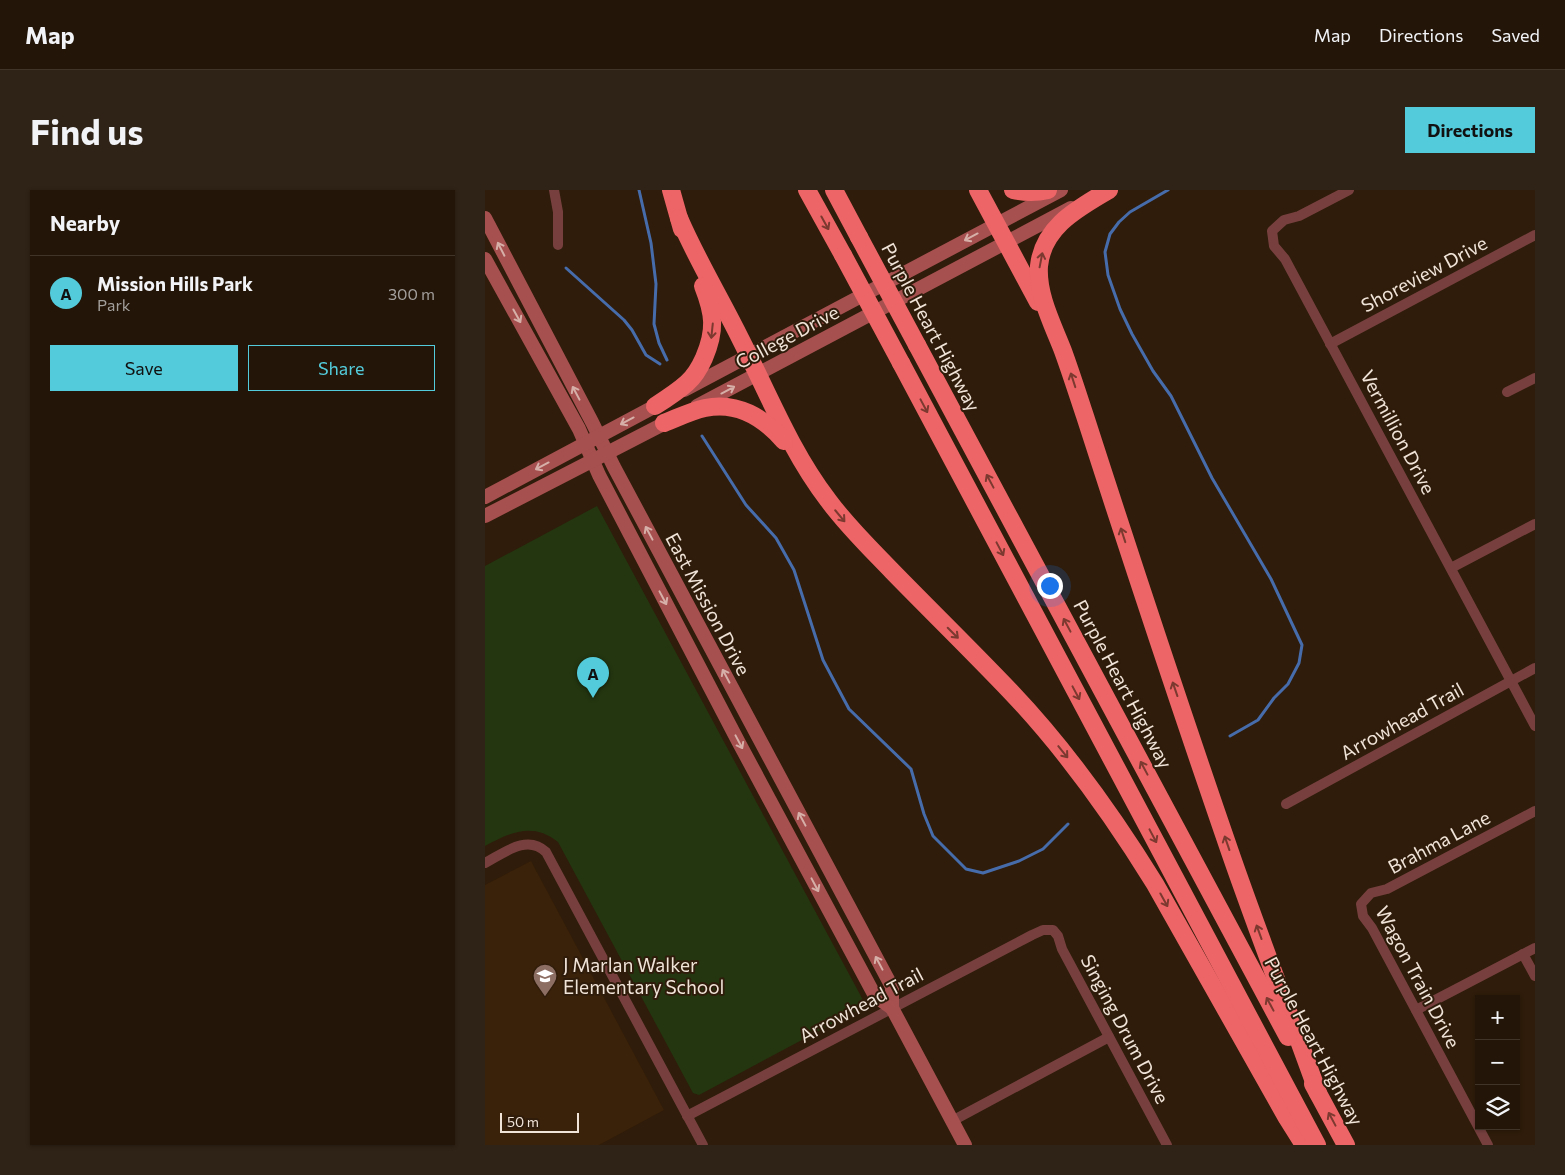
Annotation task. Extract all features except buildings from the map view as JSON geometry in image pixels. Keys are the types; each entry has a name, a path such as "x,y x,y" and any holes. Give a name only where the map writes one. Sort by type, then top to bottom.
{"highway":[{"path":"655,406 688,383 698,371 710,344 713,331 711,309 689,253 671,190"},
{"path":"807,190 1317,1145"},
{"name":"Purple Heart Highway","path":"834,190 1346,1145"},
{"path":"978,190 1059,340"},
{"path":"1013,190 1033,193 1048,190"},
{"path":"1109,190 1070,214 1052,233 1039,262 1040,285 1071,372 1229,850 1318,1093"},
{"path":"679,218 693,250 749,355 766,393 811,476"},
{"path":"664,424 705,408 727,407 747,412 772,427 847,524 1013,694 1077,771 1124,835 1155,884 1304,1145"}],"street":[{"path":"553,190 558,212 558,245"},
{"name":"College Drive","path":"485,497 1061,190"},
{"name":"College Drive","path":"485,516 593,462 1105,190"},
{"name":"Vermillion Drive","path":"1349,190 1299,216 1284,220 1273,231 1274,246 1285,259 1535,726"},
{"name":"East Mission Drive","path":"485,218 607,454 892,986 892,1008"},
{"name":"Shoreview Drive","path":"1330,344 1535,235"},
{"name":"East Mission Drive","path":"485,258 579,429 593,462 733,732 875,996 892,1008 965,1145"},
{"path":"1507,392 1535,378"},
{"path":"1451,568 1535,524"},
{"name":"Arrowhead Trail","path":"1286,804 1535,668"},
{"name":"Brahma Lane","path":"1361,904 1371,893 1387,889 1535,811"},
{"path":"485,863 519,846 535,844 546,852 703,1145"},
{"name":"Wagon Train Drive","path":"1361,904 1363,916 1372,928 1488,1145"},
{"name":"Arrowhead Trail","path":"687,1116 1032,935 1043,930 1053,930"},
{"name":"Singing Drum Drive","path":"1053,930 1059,936 1063,949 1167,1145"},
{"path":"1416,1010 1535,948"},
{"path":"1523,954 1535,976"},
{"path":"952,1121 1109,1037"}],"shaded area":[{"name":"J Marlan Walker Elementary School","path":"531,861 664,1110 599,1145 485,1145 485,885"}],"green space":[{"path":"597,506 863,1000 860,1009 699,1095 693,1093 558,842 540,832 522,831 513,833 485,846 485,566"}],"waterway":[{"path":"639,190 651,243 656,284 654,324 659,343 667,360"},
{"path":"1168,190 1130,212 1110,234 1105,252 1108,275 1120,309 1132,334 1153,371 1171,396 1212,478 1271,579 1302,645 1299,663 1288,684 1274,698 1258,720 1230,736"},
{"path":"566,268 624,320 646,355 660,364"},
{"path":"702,436 746,505 776,538 794,570 823,660 849,709 911,769 924,814 933,836 966,869 983,873 1019,861 1043,849 1068,824"}],"place":[{"name":"Mission Hills Park","path":"593,698"},
{"name":"J Marlan Walker Elementary School","path":"545,997"}]}
